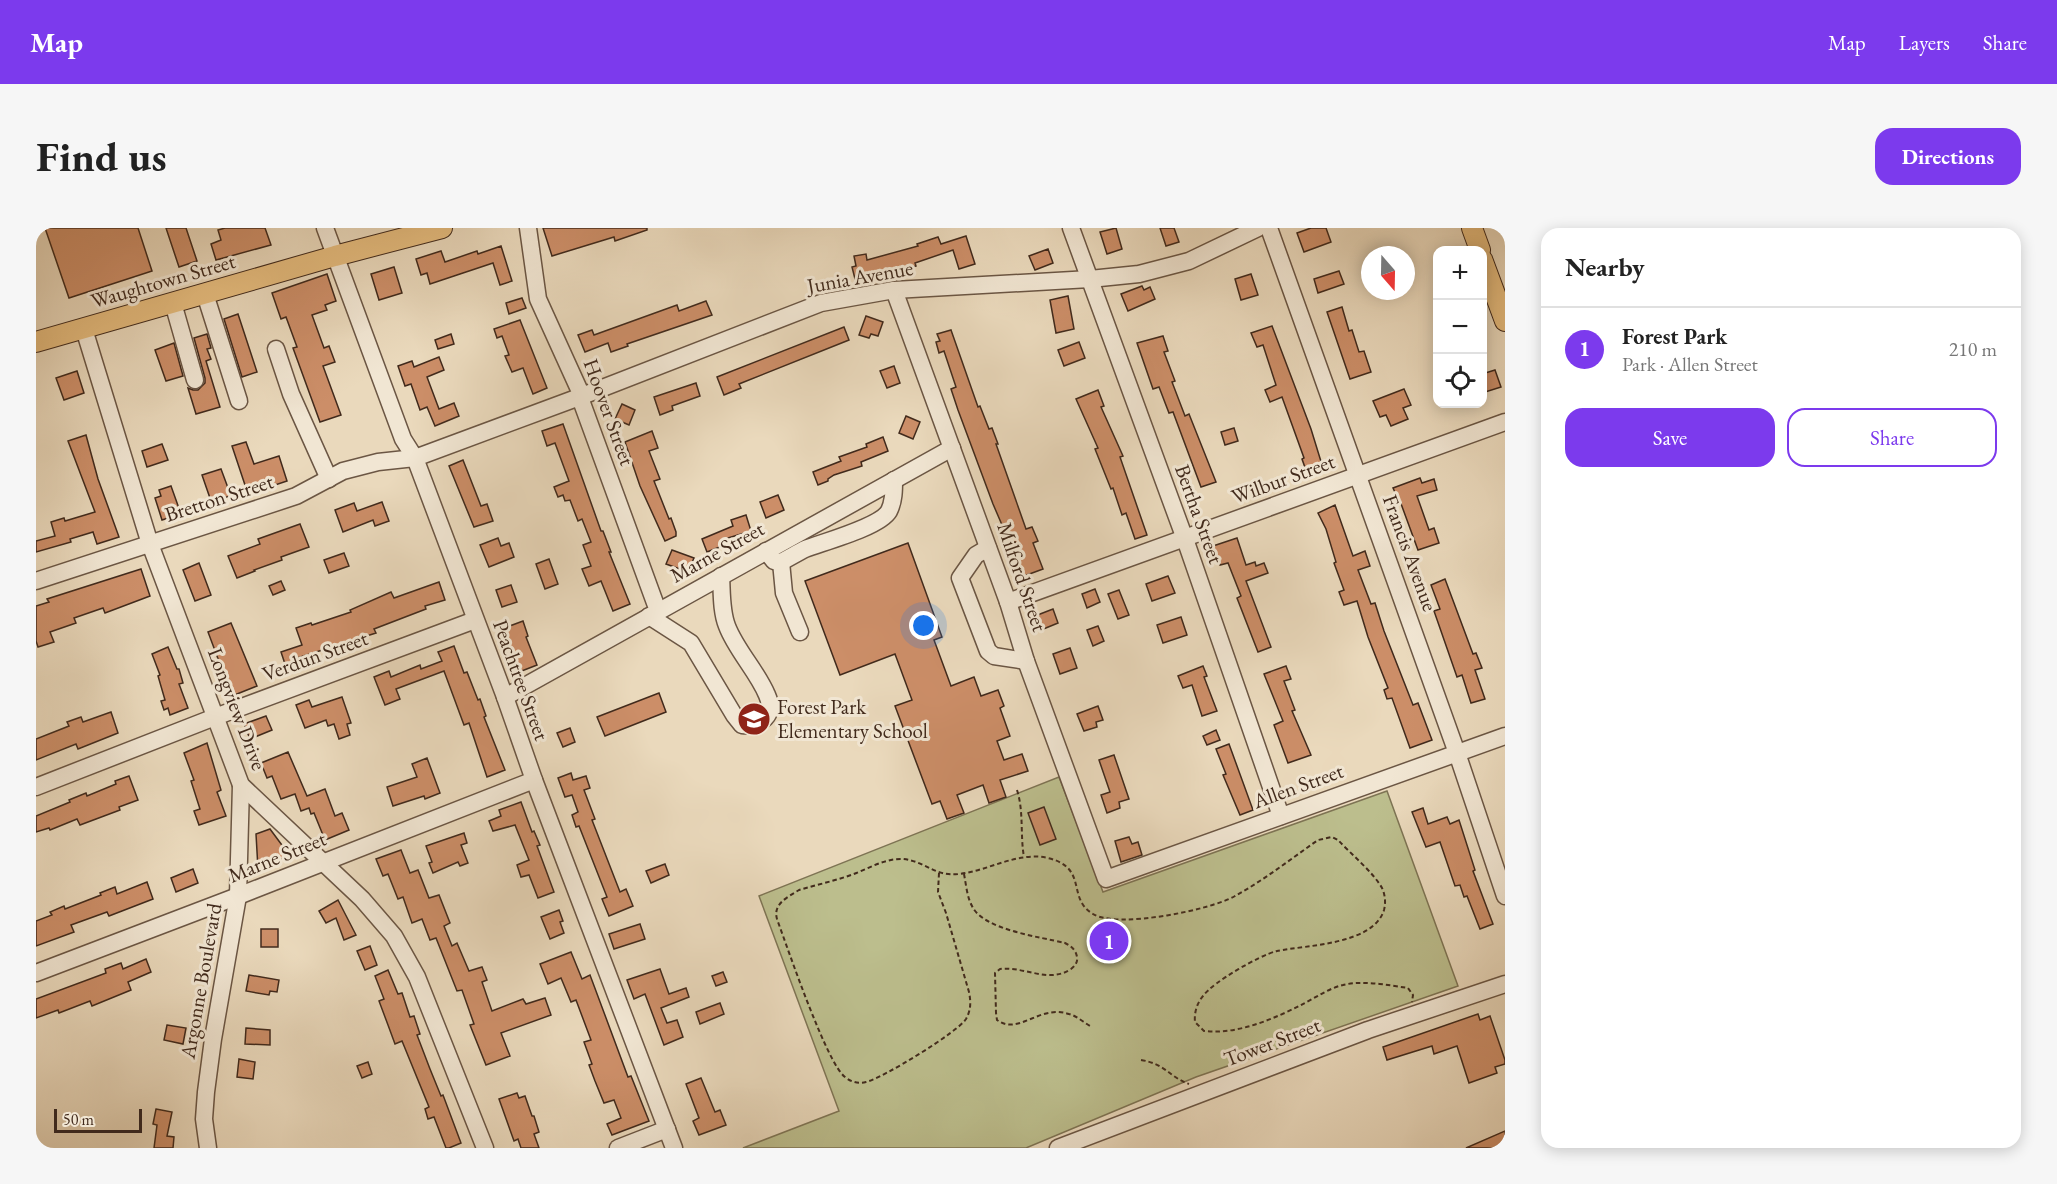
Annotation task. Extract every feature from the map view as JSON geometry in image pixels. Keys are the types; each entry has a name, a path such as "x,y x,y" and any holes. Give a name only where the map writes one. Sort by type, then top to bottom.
{"main road":[{"name":"Waughtown Street","path":"36,342 334,256 442,228"},
{"path":"1472,228 1479,246"},
{"path":"1487,272 1505,321"}],"street":[{"name":"Peachtree Street","path":"325,228 403,439 415,458 674,1148"},
{"name":"Hoover Street","path":"528,228 538,299 582,396 582,403 653,613"},
{"name":"Bertha Street","path":"1071,228 1185,539 1281,816"},
{"name":"Junia Avenue","path":"415,458 821,303 894,290 1139,274 1189,261 1258,228"},
{"name":"Francis Avenue","path":"1269,228 1359,475 1505,896"},
{"name":"Milford Street","path":"894,290 1106,879"},
{"path":"205,294 239,400"},
{"path":"173,303 195,380"},
{"name":"Longview Drive","path":"84,329 150,544 241,785 362,898 394,936 411,967 485,1148"},
{"path":"276,349 291,394 329,479"},
{"name":"Wilbur Street","path":"1008,603 1505,422"},
{"name":"Marne Street","path":"505,697 952,448"},
{"name":"Bretton Street","path":"36,581 296,496 343,471 378,462 415,458"},
{"path":"766,550 774,561 781,562 803,550 866,527 881,519 888,513 894,496 894,480"},
{"path":"988,548 976,555 960,578 988,651 994,656 1026,661"},
{"path":"781,562 784,593 800,632"},
{"path":"653,613 691,643 734,715 742,725 754,726 765,720 770,710 768,696 727,627 722,604 721,576"},
{"name":"Verdun Street","path":"36,787 214,717 475,620"},
{"name":"Allen Street","path":"1106,879 1505,736"},
{"name":"Marne Street","path":"36,973 534,780"},
{"name":"Argonne Boulevard","path":"208,1148 204,1119 206,1092 238,896 241,785"},
{"name":"Tower Street","path":"1058,1148 1085,1143 1368,1030 1505,984"},
{"path":"618,1148 667,1129"}],"path":[{"path":"1017,790 1022,809 1023,857"},
{"path":"939,873 938,892 969,992 971,1004 965,1022 921,1053 874,1079 857,1083 847,1079 839,1072 826,1045 776,917 778,906 786,897 799,890 894,859 916,862 944,875 964,874 1023,857 1046,857 1058,861 1073,872 1080,901 1085,908 1103,919 1117,921 1136,920 1219,903 1234,897 1318,840 1332,837 1338,840 1382,887 1385,904 1384,912 1378,921 1372,928 1357,935 1322,945 1276,951 1248,965 1221,980 1203,996 1197,1007 1196,1022 1204,1031 1226,1032 1275,1016 1346,984 1359,983 1408,988 1413,995 1412,1004"},
{"path":"964,874 971,906 977,914 1003,928 1065,943 1071,946 1077,957 1077,963 1073,968 1051,976 1000,969 995,974 998,1020 1004,1025 1012,1026 1033,1016 1059,1012 1070,1014 1090,1026"},
{"path":"1142,1060 1164,1067 1180,1081 1194,1084"}],"green space":[{"path":"1059,777 1103,892 1387,791 1458,986 1196,1077 1026,1148 743,1148 839,1111 759,896"}],"building":[{"path":"45,228 138,228 152,271 69,298"},
{"path":"166,228 186,228 197,261 179,267"},
{"path":"265,228 271,245 216,260 211,244 221,240 218,230"},
{"path":"543,228 647,228 647,230 615,241 614,237 552,256"},
{"path":"1116,228 1122,249 1107,254 1100,232"},
{"path":"1160,228 1174,228 1179,242 1166,246"},
{"path":"1311,228 1326,228 1331,242 1304,252 1297,233"},
{"path":"966,236 975,264 959,269 953,250 915,263 916,266 882,277 881,274 855,279 852,267 856,266 854,256 866,254 867,260 918,246 917,244 938,237 941,244"},
{"path":"501,246 512,281 500,285 493,263 430,284 427,273 421,275 416,259 441,251 445,262"},
{"path":"1048,249 1053,263 1035,270 1029,256"},
{"path":"394,267 402,293 379,300 371,274"},
{"path":"1339,271 1344,284 1318,293 1314,279"},
{"path":"327,274 336,301 325,305 327,310 312,315 324,348 329,346 335,362 323,366 341,415 320,422 293,348 297,347 286,317 281,319 272,293"},
{"path":"1251,274 1258,295 1241,300 1235,279"},
{"path":"1142,286 1144,290 1150,287 1155,299 1128,311 1121,294"},
{"path":"1068,296 1074,329 1056,333 1050,300"},
{"path":"522,298 526,308 509,314 506,303"},
{"path":"706,301 712,315 627,344 628,346 611,352 608,343 585,352 578,335 592,330 594,335 677,305 679,311"},
{"path":"1342,307 1349,331 1352,330 1359,352 1364,351 1371,372 1350,379 1327,312"},
{"path":"238,314 257,372 242,377 224,319"},
{"path":"866,316 883,322 878,336 871,334 869,338 859,335"},
{"path":"520,320 547,388 533,394 523,368 512,372 505,356 509,355 502,336 497,338 494,329"},
{"path":"1272,326 1311,429 1323,468 1307,473 1302,459 1304,458 1282,397 1270,402 1265,390 1276,385 1263,345 1257,347 1251,333"},
{"path":"844,327 849,340 739,384 741,388 724,395 717,377"},
{"path":"951,330 978,407 980,406 989,429 992,428 1026,529 1032,527 1038,541 1033,543 1043,569 1024,576 993,504 958,410 951,389 956,387 944,351 939,353 936,342 940,341 937,334"},
{"path":"207,334 211,348 207,349 211,359 206,361 220,407 196,414 188,388 198,390 205,383 205,378 194,338"},
{"path":"451,334 454,344 438,349 435,340"},
{"path":"1163,336 1168,351 1164,352 1175,381 1172,382 1185,416 1189,414 1216,482 1201,487 1173,412 1169,413 1159,387 1153,389 1137,343"},
{"path":"1079,342 1085,358 1064,366 1058,350"},
{"path":"174,343 183,376 166,381 155,350"},
{"path":"439,357 444,370 427,377 439,409 454,403 459,416 435,426 427,407 420,410 411,384 405,386 398,366 412,361 414,367"},
{"path":"894,366 900,383 887,388 880,371"},
{"path":"1495,370 1501,387 1487,391 1487,372"},
{"path":"77,371 84,393 64,400 56,378"},
{"path":"696,383 700,396 672,406 673,410 660,415 654,397"},
{"path":"1404,389 1411,405 1403,408 1408,419 1391,426 1386,415 1380,417 1373,401"},
{"path":"1098,390 1104,406 1101,407 1123,456 1120,457 1147,535 1135,539 1126,513 1122,515 1113,488 1111,489 1095,449 1098,448 1076,399"},
{"path":"622,404 635,410 629,425 615,419"},
{"path":"906,416 920,422 913,439 899,433"},
{"path":"563,424 630,604 613,611 601,581 589,586 582,569 591,566 583,545 591,542 582,519 578,521 570,500 565,501 563,495 558,497 554,487 569,481 555,443 547,446 542,431"},
{"path":"1234,428 1238,441 1225,445 1221,432"},
{"path":"652,431 658,448 649,451 660,479 654,481 676,532 676,536 665,541 640,486 625,442"},
{"path":"86,435 98,479 119,537 97,544 93,532 70,539 71,542 36,552 36,541 55,536 51,522 64,518 65,521 95,512 68,441"},
{"path":"883,437 888,451 861,462 862,466 834,475 828,481 818,485 813,472 841,461 839,457 867,447 866,444"},
{"path":"246,442 254,464 279,456 287,481 248,494 232,446"},
{"path":"162,444 168,460 147,467 142,451"},
{"path":"463,460 481,506 487,504 493,521 474,527 449,466"},
{"path":"221,469 231,496 211,501 202,475"},
{"path":"1420,478 1422,483 1434,479 1437,490 1417,496 1429,530 1434,528 1439,543 1418,550 1393,488"},
{"path":"171,486 181,514 162,520 155,498 161,496 159,490"},
{"path":"778,495 784,510 766,518 760,502"},
{"path":"382,502 389,521 375,526 373,520 343,532 335,510 354,503 357,511"},
{"path":"1335,505 1353,556 1365,551 1370,566 1358,570 1371,604 1375,603 1413,705 1418,703 1432,740 1410,748 1392,698 1387,699 1384,690 1388,688 1357,601 1344,605 1339,592 1344,590 1334,563 1336,562 1326,529 1318,513"},
{"path":"746,515 751,531 728,538 730,543 707,552 702,539 733,526 731,520"},
{"path":"300,524 309,547 281,557 282,560 237,578 228,556 260,544 258,539"},
{"path":"498,538 501,546 509,543 514,557 489,567 480,545"},
{"path":"1237,538 1246,565 1255,562 1256,566 1264,563 1268,573 1246,581 1271,647 1258,652 1237,598 1241,596 1228,563 1220,565 1213,546"},
{"path":"908,543 942,637 934,640 951,686 974,677 981,696 998,690 1004,706 1000,708 1010,736 997,741 1004,760 1022,754 1028,771 1000,780 1006,797 989,803 983,785 957,795 964,813 947,819 940,801 932,804 895,706 912,700 895,654 840,675 805,581"},
{"path":"672,550 694,558 688,572 666,564"},
{"path":"344,553 349,566 329,573 324,560"},
{"path":"549,559 558,584 545,589 536,564"},
{"path":"199,563 211,595 195,601 183,570"},
{"path":"141,569 150,596 105,613 103,608 74,618 76,623 50,632 54,642 38,647 36,606 49,602 47,599"},
{"path":"1168,576 1175,593 1152,601 1146,584"},
{"path":"1445,579 1473,654 1476,653 1482,668 1475,670 1485,699 1471,703 1462,675 1457,677 1434,611 1440,609 1431,585"},
{"path":"281,581 285,590 273,595 269,586"},
{"path":"439,582 445,600 425,606 426,609 374,629 376,633 297,658 285,664 281,652 302,645 296,628 351,612 350,610 391,592 394,598"},
{"path":"511,585 517,602 502,607 496,590"},
{"path":"1095,589 1100,602 1087,608 1082,594"},
{"path":"1119,590 1129,615 1118,619 1108,594"},
{"path":"1053,609 1058,623 1041,630 1035,616"},
{"path":"1181,617 1187,635 1163,643 1157,625"},
{"path":"523,621 528,636 526,637 537,665 514,674 499,630"},
{"path":"231,623 257,686 232,696 208,632"},
{"path":"1098,626 1104,641 1093,646 1087,630"},
{"path":"454,646 464,673 467,672 478,700 480,699 486,716 484,717 505,770 487,777 469,723 464,725 444,671 396,689 400,699 385,705 374,677 389,671 391,677 420,665 421,669 442,661 438,652"},
{"path":"168,647 179,669 183,683 179,684 188,708 170,715 168,708 164,710 161,701 165,700 158,676 160,675 152,654"},
{"path":"1070,648 1077,668 1060,674 1053,654"},
{"path":"1203,666 1207,676 1204,677 1217,711 1202,716 1192,685 1183,688 1178,676"},
{"path":"1286,666 1291,679 1284,681 1295,710 1292,711 1311,755 1288,763 1274,725 1283,721 1264,674"},
{"path":"659,693 666,712 605,736 597,717"},
{"path":"342,697 351,723 347,724 350,735 339,739 334,724 328,726 326,720 305,728 296,705 309,700 312,707"},
{"path":"1098,706 1103,720 1096,722 1097,727 1084,731 1077,714"},
{"path":"111,712 118,733 78,749 76,744 36,760 36,739 69,726 67,722 81,717 83,722"},
{"path":"266,716 272,730 250,739 244,724"},
{"path":"570,728 575,742 563,747 557,733"},
{"path":"1216,730 1220,740 1207,745 1203,736"},
{"path":"207,743 221,790 217,792 226,816 199,825 194,811 200,809 191,781 194,780 184,753"},
{"path":"1229,744 1253,810 1240,815 1223,775 1226,774 1216,749"},
{"path":"288,752 307,796 325,789 335,816 342,813 349,830 325,840 314,813 311,814 309,808 301,811 295,794 281,799 272,776 267,778 261,763"},
{"path":"1114,755 1129,799 1119,802 1120,808 1107,813 1101,795 1110,792 1099,760"},
{"path":"427,758 440,793 393,806 387,787 417,777 412,764"},
{"path":"571,773 573,780 586,776 590,788 584,790 595,819 592,820 620,892 626,889 633,906 609,916 602,899 607,897 579,826 576,827 572,815 578,812 572,795 565,797 558,778"},
{"path":"129,776 138,800 119,807 120,810 80,825 77,819 50,830 49,828 36,832 36,816 86,793 87,796 116,784 115,781"},
{"path":"521,802 532,832 534,831 540,845 537,846 554,892 538,898 529,875 521,877 517,865 529,860 515,825 493,831 489,821 501,816 499,810"},
{"path":"1044,807 1056,839 1040,845 1028,813"},
{"path":"1423,808 1428,824 1447,817 1450,824 1459,820 1475,870 1473,871 1493,924 1480,929 1467,896 1464,897 1460,885 1455,886 1440,842 1426,847 1412,812"},
{"path":"270,829 290,856 258,869 256,834"},
{"path":"464,833 467,843 461,845 468,863 460,866 458,862 433,873 426,846"},
{"path":"1129,837 1132,844 1138,842 1142,855 1121,862 1115,841"},
{"path":"401,850 410,873 418,870 429,898 439,895 450,923 444,926 452,946 457,943 469,971 482,967 487,980 482,982 492,1011 523,999 526,1004 545,998 551,1015 501,1033 510,1056 486,1065 470,1025 474,1024 462,990 457,991 436,938 430,940 422,919 412,923 403,897 398,899 388,874 383,876 376,859"},
{"path":"665,864 669,875 651,883 646,871"},
{"path":"193,869 198,883 176,892 171,878"},
{"path":"147,882 153,899 109,916 107,912 71,925 74,932 36,946 36,921 52,915 50,912 64,906 65,909 115,887 117,894"},
{"path":"338,900 356,935 344,940 336,918 326,923 319,911"},
{"path":"559,910 564,933 550,939 541,917"},
{"path":"640,924 645,939 614,949 609,934"},
{"path":"261,929 278,929 278,947 261,947"},
{"path":"370,946 377,965 365,970 357,951"},
{"path":"571,952 582,979 590,975 628,1077 631,1076 649,1121 612,1135 607,1124 621,1118 614,1100 604,1103 595,1081 584,1042 591,1040 576,1000 571,1002 561,978 548,984 540,964"},
{"path":"146,959 151,972 128,982 131,990 92,1006 90,1001 59,1013 58,1010 36,1018 36,999 106,973 105,969 121,963 123,969"},
{"path":"660,969 669,994 686,988 689,997 661,1008 667,1023 677,1020 683,1037 664,1045 645,994 634,999 627,980"},
{"path":"388,970 398,994 402,993 410,1017 414,1016 420,1034 417,1035 461,1143 449,1148 446,1148 434,1117 428,1119 425,1109 429,1107 402,1041 395,1044 379,1001 384,999 375,976"},
{"path":"723,972 727,982 716,986 712,976"},
{"path":"249,975 279,980 277,992 270,991 269,995 246,991"},
{"path":"720,1003 724,1014 700,1024 696,1012"},
{"path":"1478,1014 1480,1020 1490,1016 1505,1060 1505,1064 1495,1067 1497,1073 1469,1083 1457,1046 1434,1054 1432,1046 1387,1060 1383,1047"},
{"path":"167,1025 186,1028 183,1044 164,1040"},
{"path":"246,1028 270,1030 270,1045 245,1044"},
{"path":"239,1059 255,1062 253,1079 237,1077"},
{"path":"368,1062 372,1074 362,1078 357,1066"},
{"path":"701,1078 715,1112 720,1110 726,1125 699,1135 693,1121 699,1118 686,1084"},
{"path":"517,1093 519,1098 525,1096 532,1116 534,1116 539,1132 534,1134 539,1148 521,1148 518,1139 514,1141 499,1099"},
{"path":"156,1109 172,1112 167,1136 174,1137 173,1148 154,1148 157,1125 153,1124"},
{"path":"1505,1131 1505,1148 1466,1148"}],"place":[{"name":"Forest Park Elementary School","path":"754,719"},
{"name":"Forest Park","path":"1109,941"}]}
